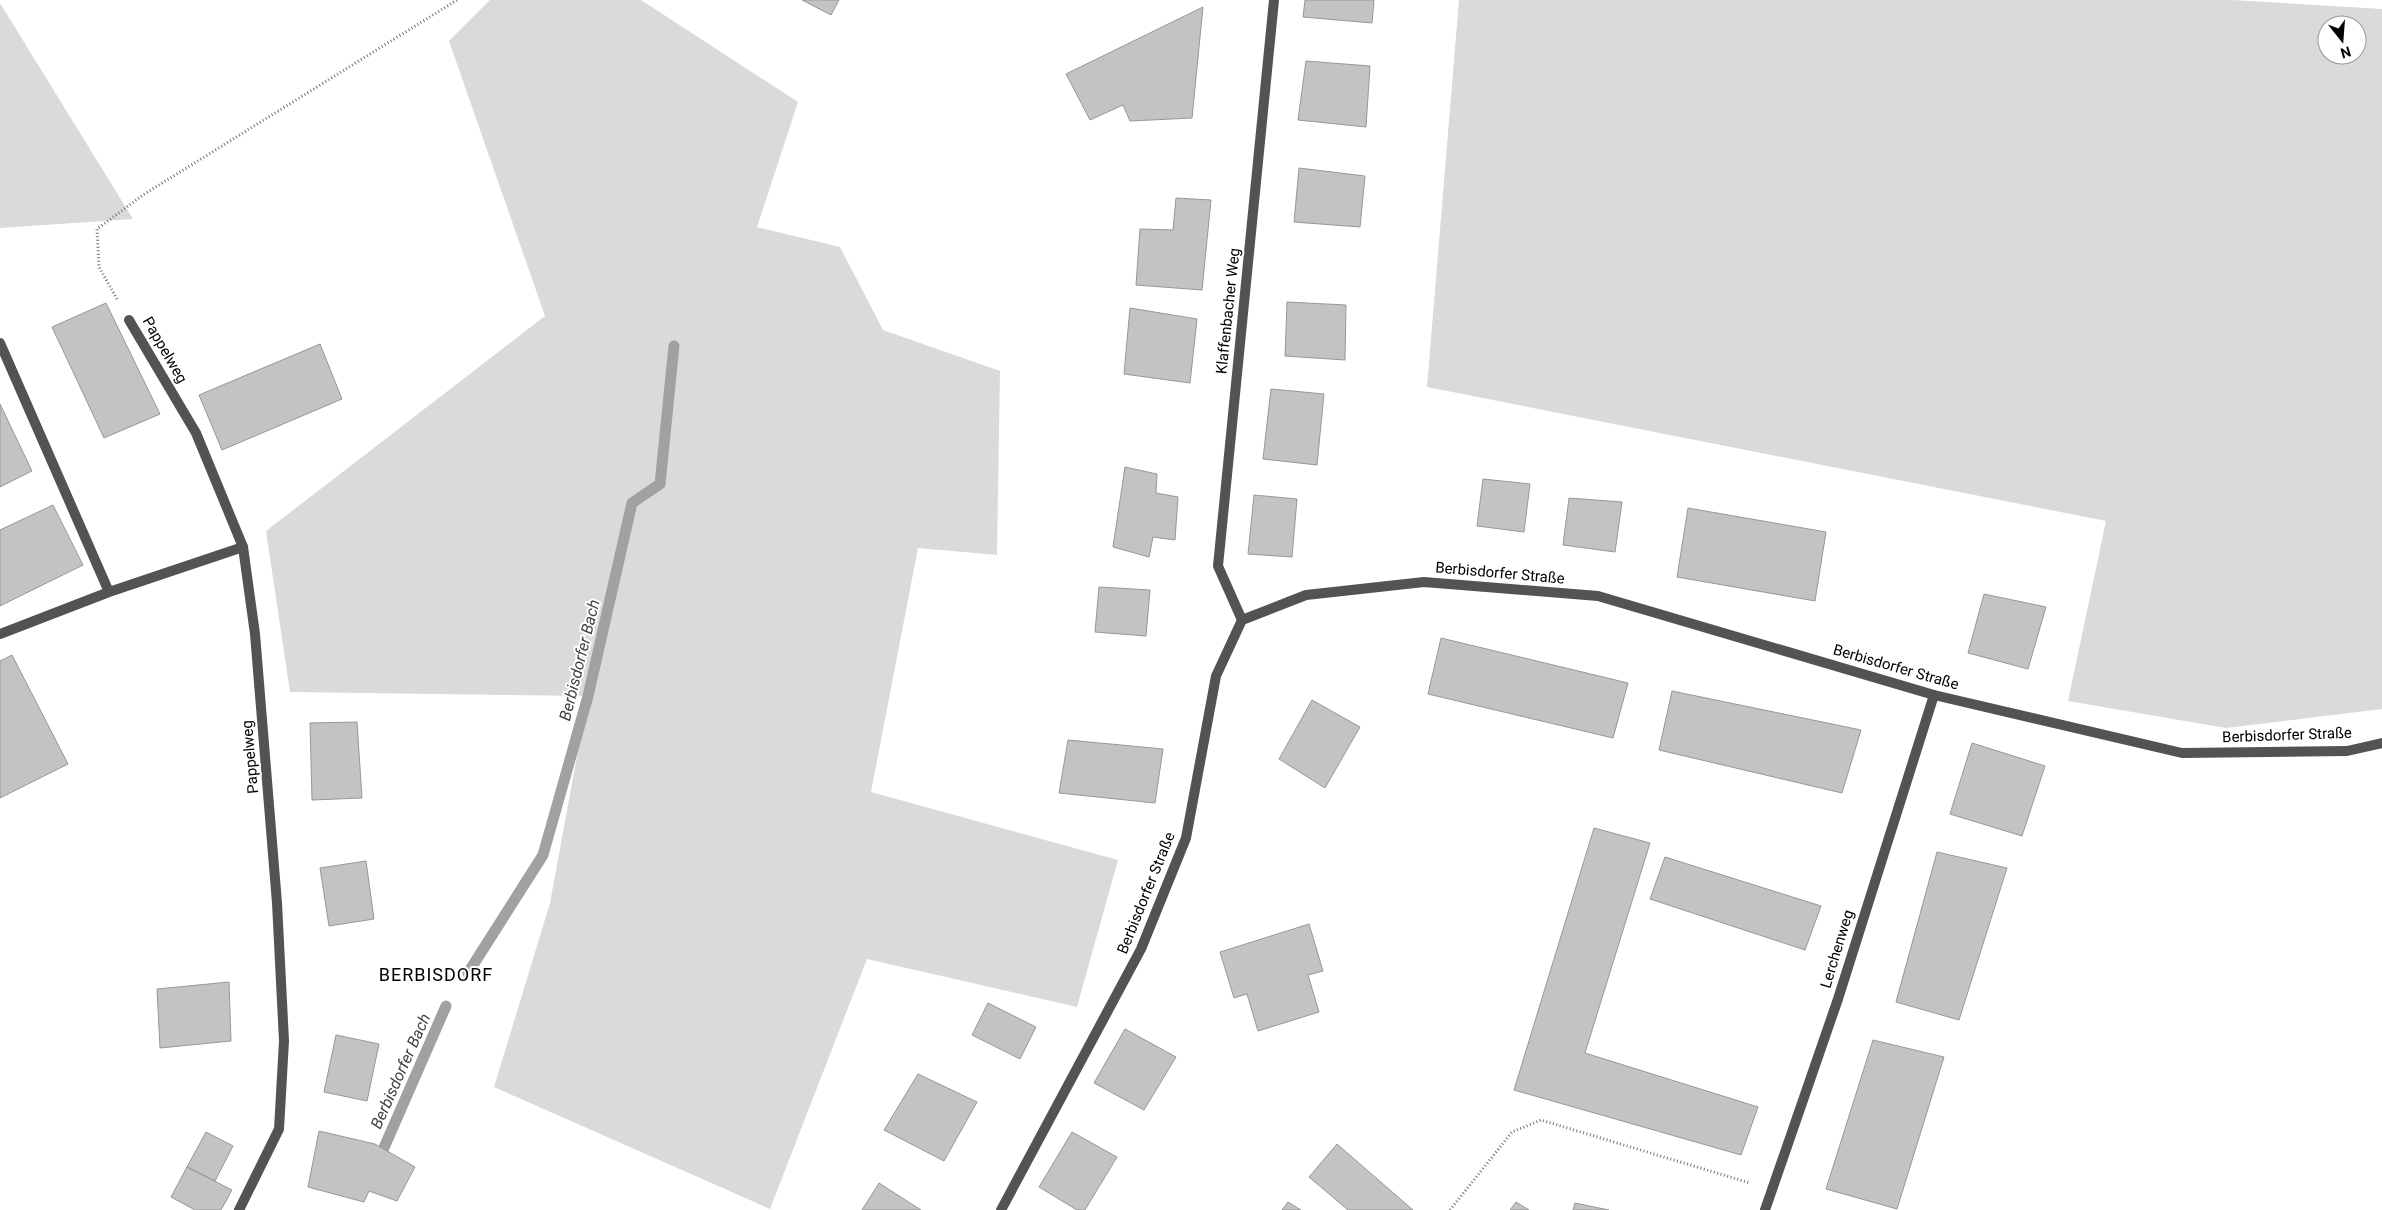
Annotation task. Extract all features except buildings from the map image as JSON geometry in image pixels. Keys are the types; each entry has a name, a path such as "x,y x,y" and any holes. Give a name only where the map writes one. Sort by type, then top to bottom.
{"street":[{"name":"Klaffenbacher Weg","path":"1242,620 1218,566 1274,0"},
{"name":"Pappelweg","path":"130,320 196,433 243,547 255,634 266,762 284,1041 279,1129 240,1210"},
{"path":"0,343 109,592"},
{"path":"0,634 109,592 243,547"},
{"name":"Berbisdorfer Straße","path":"1001,1210 1141,949 1186,838 1216,676 1242,620 1306,596 1424,582 1598,596 1934,695 2182,753 2347,751 2382,743"},
{"name":"Lerchenweg","path":"1765,1210 1838,999 1934,695"}],"path":[{"path":"130,320 98,267 97,228 151,190 457,0"},
{"path":"1450,1210 1512,1132 1541,1120 1773,1190"}],"shaded area":[{"path":"490,0 641,0 798,102 757,227 840,247 883,330 1000,371 997,555 918,548 871,792 1118,860 1077,1007 867,959 770,1209 494,1087 550,903 588,696 290,692 266,531 545,316 449,41"},
{"path":"1459,0 2232,0 2382,9 2382,709 2226,728 2068,701 2106,521 1427,387"},
{"path":"0,3 133,219 0,228"}],"waterway":[{"name":"Berbisdorfer Bach","path":"468,973 543,855 588,696 632,503 660,484 674,346"},
{"name":"Berbisdorfer Bach","path":"383,1150 446,1006"}],"district":[{"name":"BERBISDORF","path":"436,975"}]}
